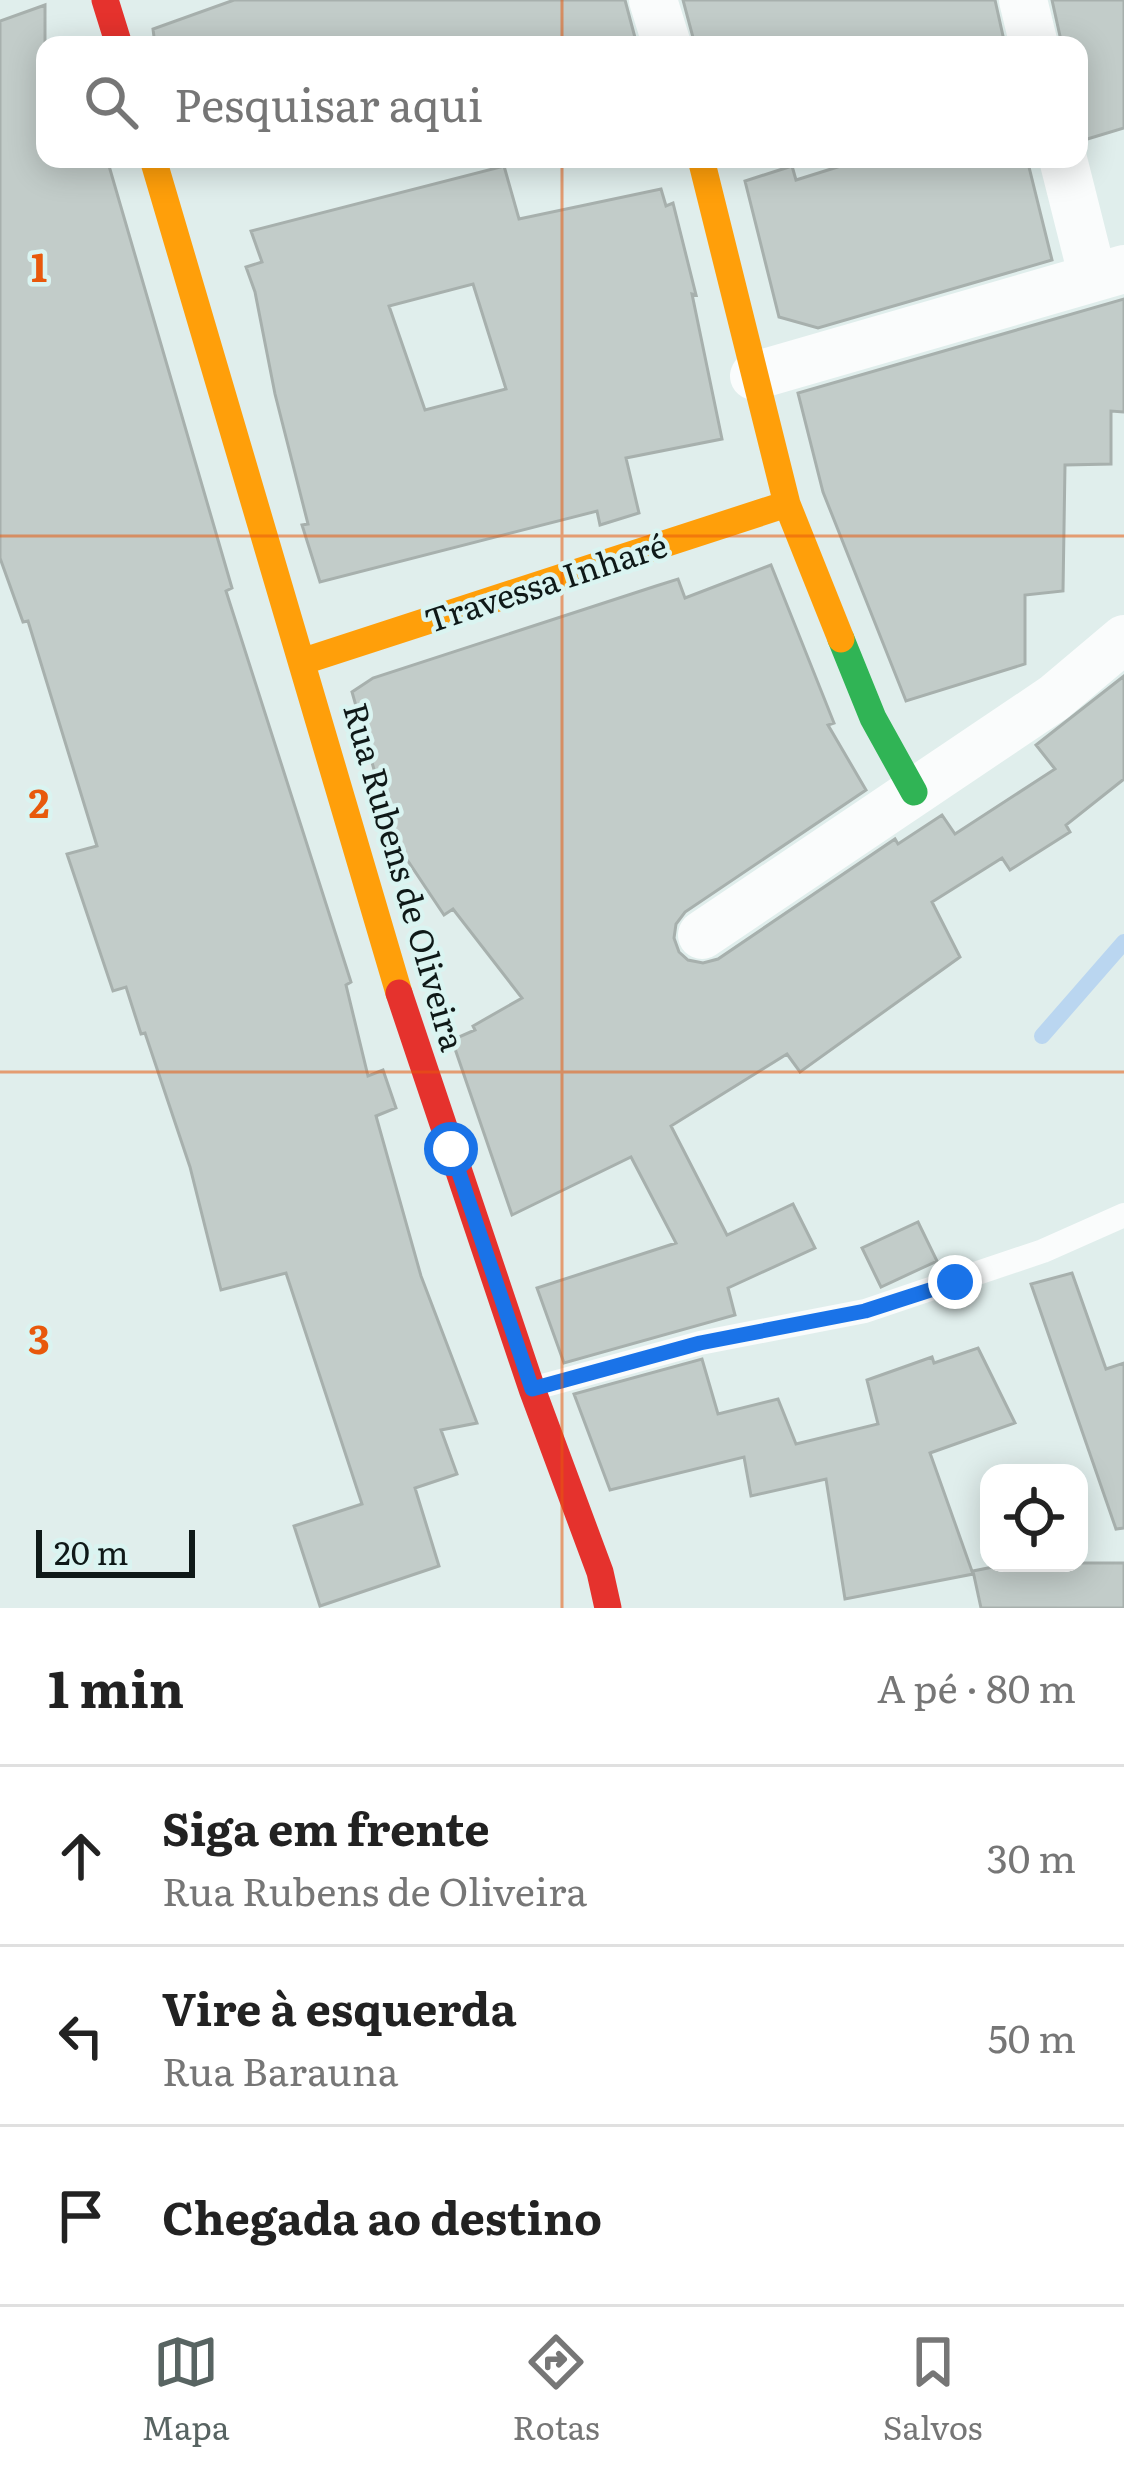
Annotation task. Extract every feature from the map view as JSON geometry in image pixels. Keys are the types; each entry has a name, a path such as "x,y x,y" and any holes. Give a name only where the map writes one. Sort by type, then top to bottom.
{"street":[{"path":"106,0 116,36"},
{"path":"653,0 664,36"},
{"path":"1023,0 1032,36"},
{"name":"Rua Rubens de Oliveira","path":"156,168 304,661 398,995 532,1389 600,1572 608,1608"},
{"path":"702,168 787,504 873,718 914,792"},
{"path":"754,376 1108,273 1067,168"},
{"name":"Travessa Inharé","path":"304,661 787,504"},
{"path":"702,935 1054,698 1124,639"}],"lane":[{"path":"532,1389 700,1343 865,1311 1043,1251 1124,1215"}],"building":[{"path":"234,0 625,0 635,36 154,36 153,29"},
{"path":"683,0 995,0 1003,36 693,36"},
{"path":"1052,0 1124,0 1124,128 1088,139 1088,36 1060,36"},
{"path":"45,5 45,36 36,36 36,168 110,168 232,588 226,591 351,982 346,985 368,1076 383,1070 396,1108 376,1116 421,1276 477,1423 441,1430 457,1474 415,1488 439,1566 320,1606 294,1526 362,1504 286,1273 221,1290 190,1167 145,1033 141,1034 126,987 113,991 67,854 97,846 28,621 23,622 0,558 0,21"},
{"path":"496,168 505,168 519,219 661,189 666,206 673,203 696,295 692,294 722,439 626,458 639,513 600,525 597,511 320,582 302,525 308,524 246,267 262,262 251,231","holes":["473,284 506,389 425,410 389,306"]},
{"path":"786,168 793,168 796,180 834,168 1029,168 1052,260 818,328 779,317 745,181"},
{"path":"1124,299 1124,412 1111,411 1111,464 1065,465 1063,591 1025,595 1025,664 906,701 823,492 798,393"},
{"path":"771,565 834,723 828,725 866,790 685,912 676,924 674,938 688,960 718,959 895,839 898,844 942,815 955,834 1055,769 1036,745 1124,676 1124,779 1066,825 1070,832 1010,870 1002,858 932,902 960,957 800,1072 787,1054 671,1126 727,1235 793,1204 815,1248 728,1288 735,1315 564,1363 537,1288 676,1243 631,1157 512,1215 452,1040 522,998 453,909 444,915 394,840 352,692 373,678 678,579 685,598"},
{"path":"918,1222 937,1261 881,1287 862,1248"},
{"path":"1072,1273 1106,1369 1124,1363 1124,1528 1116,1529 1031,1284"},
{"path":"978,1348 1015,1423 930,1453 973,1574 845,1599 826,1479 751,1496 744,1457 610,1490 574,1394 702,1359 718,1414 778,1399 796,1444 878,1424 867,1380 932,1357 934,1363"},
{"path":"1088,1563 1124,1563 1124,1608 981,1608 973,1571 1088,1572"}],"waterway":[{"path":"1042,1036 1124,942"}],"traffic: fast":[{"path":"841,639 873,718 914,792"}],"traffic: slow":[{"path":"156,168 399,993"},
{"path":"703,168 787,504 841,639"},
{"path":"304,661 787,504"}],"traffic: jam":[{"path":"105,0 116,36"},
{"path":"399,993 532,1389 600,1572 608,1608"}],"route":[{"path":"451,1149 532,1389 700,1343 865,1311 955,1282"}]}
